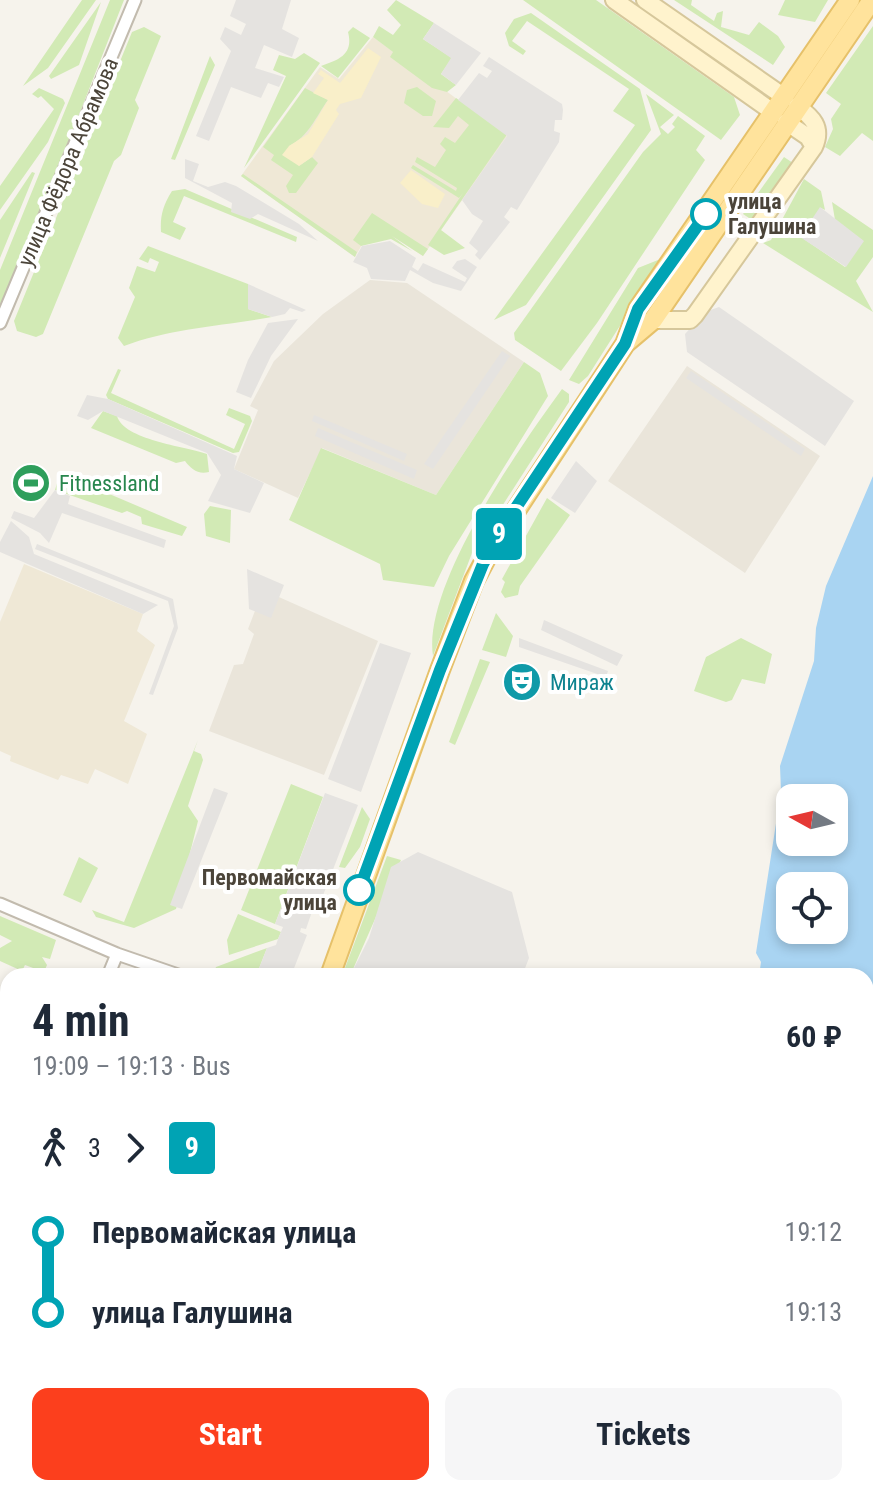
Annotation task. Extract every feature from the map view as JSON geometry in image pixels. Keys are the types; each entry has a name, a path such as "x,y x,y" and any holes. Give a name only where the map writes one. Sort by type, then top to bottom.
{"main road":[{"path":"614,0 785,109 816,123 818,134 814,147 695,315 690,320 653,320"},
{"path":"645,0 785,109"},
{"path":"625,344 653,320 850,0"},
{"path":"333,968 474,581 507,521 625,344 638,309 785,109 872,0"}],"street":[{"name":"улица Фёдора Абрамова","path":"0,323 135,0"},
{"path":"0,904 158,968"},
{"path":"111,968 117,954"}],"shaded area":[{"path":"236,0 291,0 282,29 299,38 292,57 264,45 255,68 284,77 279,87 268,83 261,98 231,87 209,141 196,136 231,51 220,39 225,27 241,35 246,24 230,16"},
{"path":"434,23 481,53 456,85 441,74 451,58 423,39"},
{"path":"373,37 507,136 423,256 392,236 363,243 355,257 241,176 320,67 339,79"},
{"path":"489,57 562,104 563,110 562,120 555,120 554,131 560,133 559,142 517,210 511,207 504,217 510,222 480,260 475,255 478,251 469,243 483,221 472,214 462,200 507,136 458,100 479,73 487,78 492,71 483,66"},
{"path":"185,159 199,164 193,181 208,187 225,182 236,186 299,224 318,241 258,214 250,219 231,212 232,203 185,178"},
{"path":"820,207 864,241 846,267 800,237"},
{"path":"390,241 416,258 412,267 418,271 423,263 465,282 467,278 452,268 457,261 465,259 477,267 461,291 433,283 410,270 405,281 371,279 367,268 353,262 362,246"},
{"path":"370,280 407,283 524,362 436,495 322,448 298,498 234,469 258,410 250,406 274,361 323,314"},
{"path":"248,284 306,310 302,312 290,308 285,314 272,317 248,309"},
{"path":"719,307 854,401 825,446 687,352 685,334 705,312"},
{"path":"298,319 271,356 251,398 236,392 248,360 268,323"},
{"path":"502,351 510,356 433,469 424,464"},
{"path":"687,366 820,456 745,573 608,481"},
{"path":"691,371 805,449 801,456 686,378"},
{"path":"87,395 108,399 237,456 234,469 264,483 250,513 208,501 221,475 207,453 103,411 88,420 77,416"},
{"path":"314,415 407,454 404,461 312,421"},
{"path":"318,428 417,470 414,479 315,436"},
{"path":"576,461 597,481 575,513 551,498"},
{"path":"55,490 70,496 68,504 166,540 164,548 62,513 49,543 40,533 11,518 14,511 34,518"},
{"path":"11,521 29,537 34,554 158,605 143,614 0,552 0,542"},
{"path":"37,544 173,599 178,628 153,695 149,694 174,626 168,601 35,549"},
{"path":"24,564 143,614 137,631 155,645 124,721 147,734 128,784 95,769 88,784 61,775 58,780 10,761 11,756 0,751 0,622"},
{"path":"247,569 284,585 271,618 249,609"},
{"path":"263,590 378,641 324,775 209,731 234,665 243,664 254,634 248,629"},
{"path":"544,620 623,655 617,666 541,630"},
{"path":"519,638 608,671 606,677 519,647"},
{"path":"380,643 411,653 361,792 328,779"},
{"path":"214,788 228,793 182,909 170,905"},
{"path":"325,793 358,805 322,898 317,897 306,929 301,928 300,932 307,935 294,968 259,968 267,948 276,945 283,927 275,924"},
{"path":"418,852 512,892 529,958 525,968 354,968 369,938 391,867"}],"green space":[{"path":"82,0 96,0 48,68 23,86"},
{"path":"110,0 124,0 6,301 0,303 0,270"},
{"path":"396,0 434,23 423,39 452,58 441,74 456,85 447,92 432,88 390,57 393,52 373,37 379,26 393,35 401,25 387,10"},
{"path":"523,0 596,0 734,97 740,115 721,140"},
{"path":"674,0 692,0 691,5 714,21 717,13 723,11 721,27 749,35 759,22 778,36 785,47 773,65"},
{"path":"785,0 828,0 815,22 778,15"},
{"path":"101,2 79,65 51,79 49,76"},
{"path":"531,13 640,89 651,130 526,305 494,320 635,125 613,111 629,89 527,21 512,41 526,51 523,55 509,46 505,33 514,19"},
{"path":"873,26 873,141 862,133 840,156 825,147 833,129 831,119 841,104 826,93"},
{"path":"144,27 161,36 135,100 139,108 121,155 114,161 43,334 36,337 17,331 14,321 132,32"},
{"path":"353,27 370,38 338,78 321,66 339,59 347,51 348,32"},
{"path":"304,53 320,63 244,168 286,76 273,70 279,55 295,59"},
{"path":"210,56 215,65 175,160 171,159"},
{"path":"417,87 436,101 432,116 423,116 404,103 407,90"},
{"path":"39,88 63,99 65,103 48,142 0,210 0,186 54,109 41,96 38,98 32,94"},
{"path":"305,88 328,100 307,132 289,146 299,166 312,157 318,163 296,193 289,193 286,186 293,175 271,160 274,155 263,147"},
{"path":"646,94 674,115 660,127 668,134 675,127 672,124 678,116 705,136 696,150 705,160 597,323 561,371 515,340 514,333 643,152 661,134"},
{"path":"456,98 508,133 441,230 465,248 444,255 428,245 463,193 459,198 411,168 413,165 456,191 457,188 415,162 417,157 435,167 446,150 440,144 445,137 455,143 469,125 458,116 449,128 433,127"},
{"path":"784,157 793,163 752,220 743,214"},
{"path":"32,172 35,173 0,258 0,220"},
{"path":"243,174 357,252 355,257 241,176"},
{"path":"804,179 821,191 825,210 821,208 801,237 845,267 863,241 835,220 832,202 873,230 873,257 856,281 873,312 763,243 771,240"},
{"path":"185,189 297,237 296,242 184,196 173,222 186,228 180,240 161,232 163,211 169,196 172,191"},
{"path":"372,213 428,249 423,256 392,236 412,251 391,239 361,246 353,240"},
{"path":"148,246 248,284 248,309 272,317 178,331 124,346 118,338 135,297 129,288 137,266 155,272 159,262 150,258 148,263 139,259"},
{"path":"663,258 588,376 579,384 569,380 638,268"},
{"path":"524,362 540,373 548,396 449,556 434,587 383,580 380,564 289,520 321,448 436,495"},
{"path":"118,369 121,370 111,393 234,449 245,424 226,415 229,408 250,416 252,421 239,452 233,453 108,399 106,395"},
{"path":"562,389 569,394 569,402 472,553 433,656 434,627 458,556 500,480"},
{"path":"103,411 117,416 122,424 142,436 207,454 209,472 198,472 185,461 176,463 91,428"},
{"path":"60,473 187,527 182,536 142,524 141,517 127,511 122,513 55,490"},
{"path":"547,498 570,515 520,586 518,595 505,598 501,592 505,582 502,579"},
{"path":"210,506 231,510 230,543 206,536 204,514"},
{"path":"496,613 513,636 506,657 482,650"},
{"path":"741,638 772,654 765,684 742,679 732,700 726,702 694,691 706,657"},
{"path":"480,659 490,662 455,745 449,742"},
{"path":"198,740 194,751 201,754 203,760 188,806 198,821 176,909 134,928 96,917 92,910 124,922"},
{"path":"291,784 323,797 275,924 241,910"},
{"path":"362,807 370,819 360,847 345,868 339,867"},
{"path":"387,856 401,860 354,968 345,968"},
{"path":"79,857 98,868 81,903 63,895"},
{"path":"238,914 281,932 278,939 229,955 227,940"},
{"path":"0,916 56,940 50,959 42,957 46,968 25,965 24,968 15,968 0,961 0,948 12,941 0,935"},
{"path":"267,948 259,968 216,967"}],"sand":[{"path":"368,48 381,57 361,98 340,104 336,110 339,114 312,157 299,166 282,155 289,146 308,134 328,100 313,93 324,78 318,74 321,70 340,83"},
{"path":"411,170 445,194 438,208 422,204 400,183"}],"water":[{"path":"873,476 873,968 760,968 761,962 756,953 776,823 776,856 848,856 848,784 781,784 780,766 814,661 816,628 826,586"}],"bus line":[{"name":"9","path":"359,890 474,581 507,521 625,344 638,309 706,214"}],"place":[{"name":"улица Галушина","path":"706,214"},
{"name":"Fitnessland","path":"31,483"},
{"name":"Мираж","path":"522,682"},
{"name":"Первомайская улица","path":"359,890"}]}
